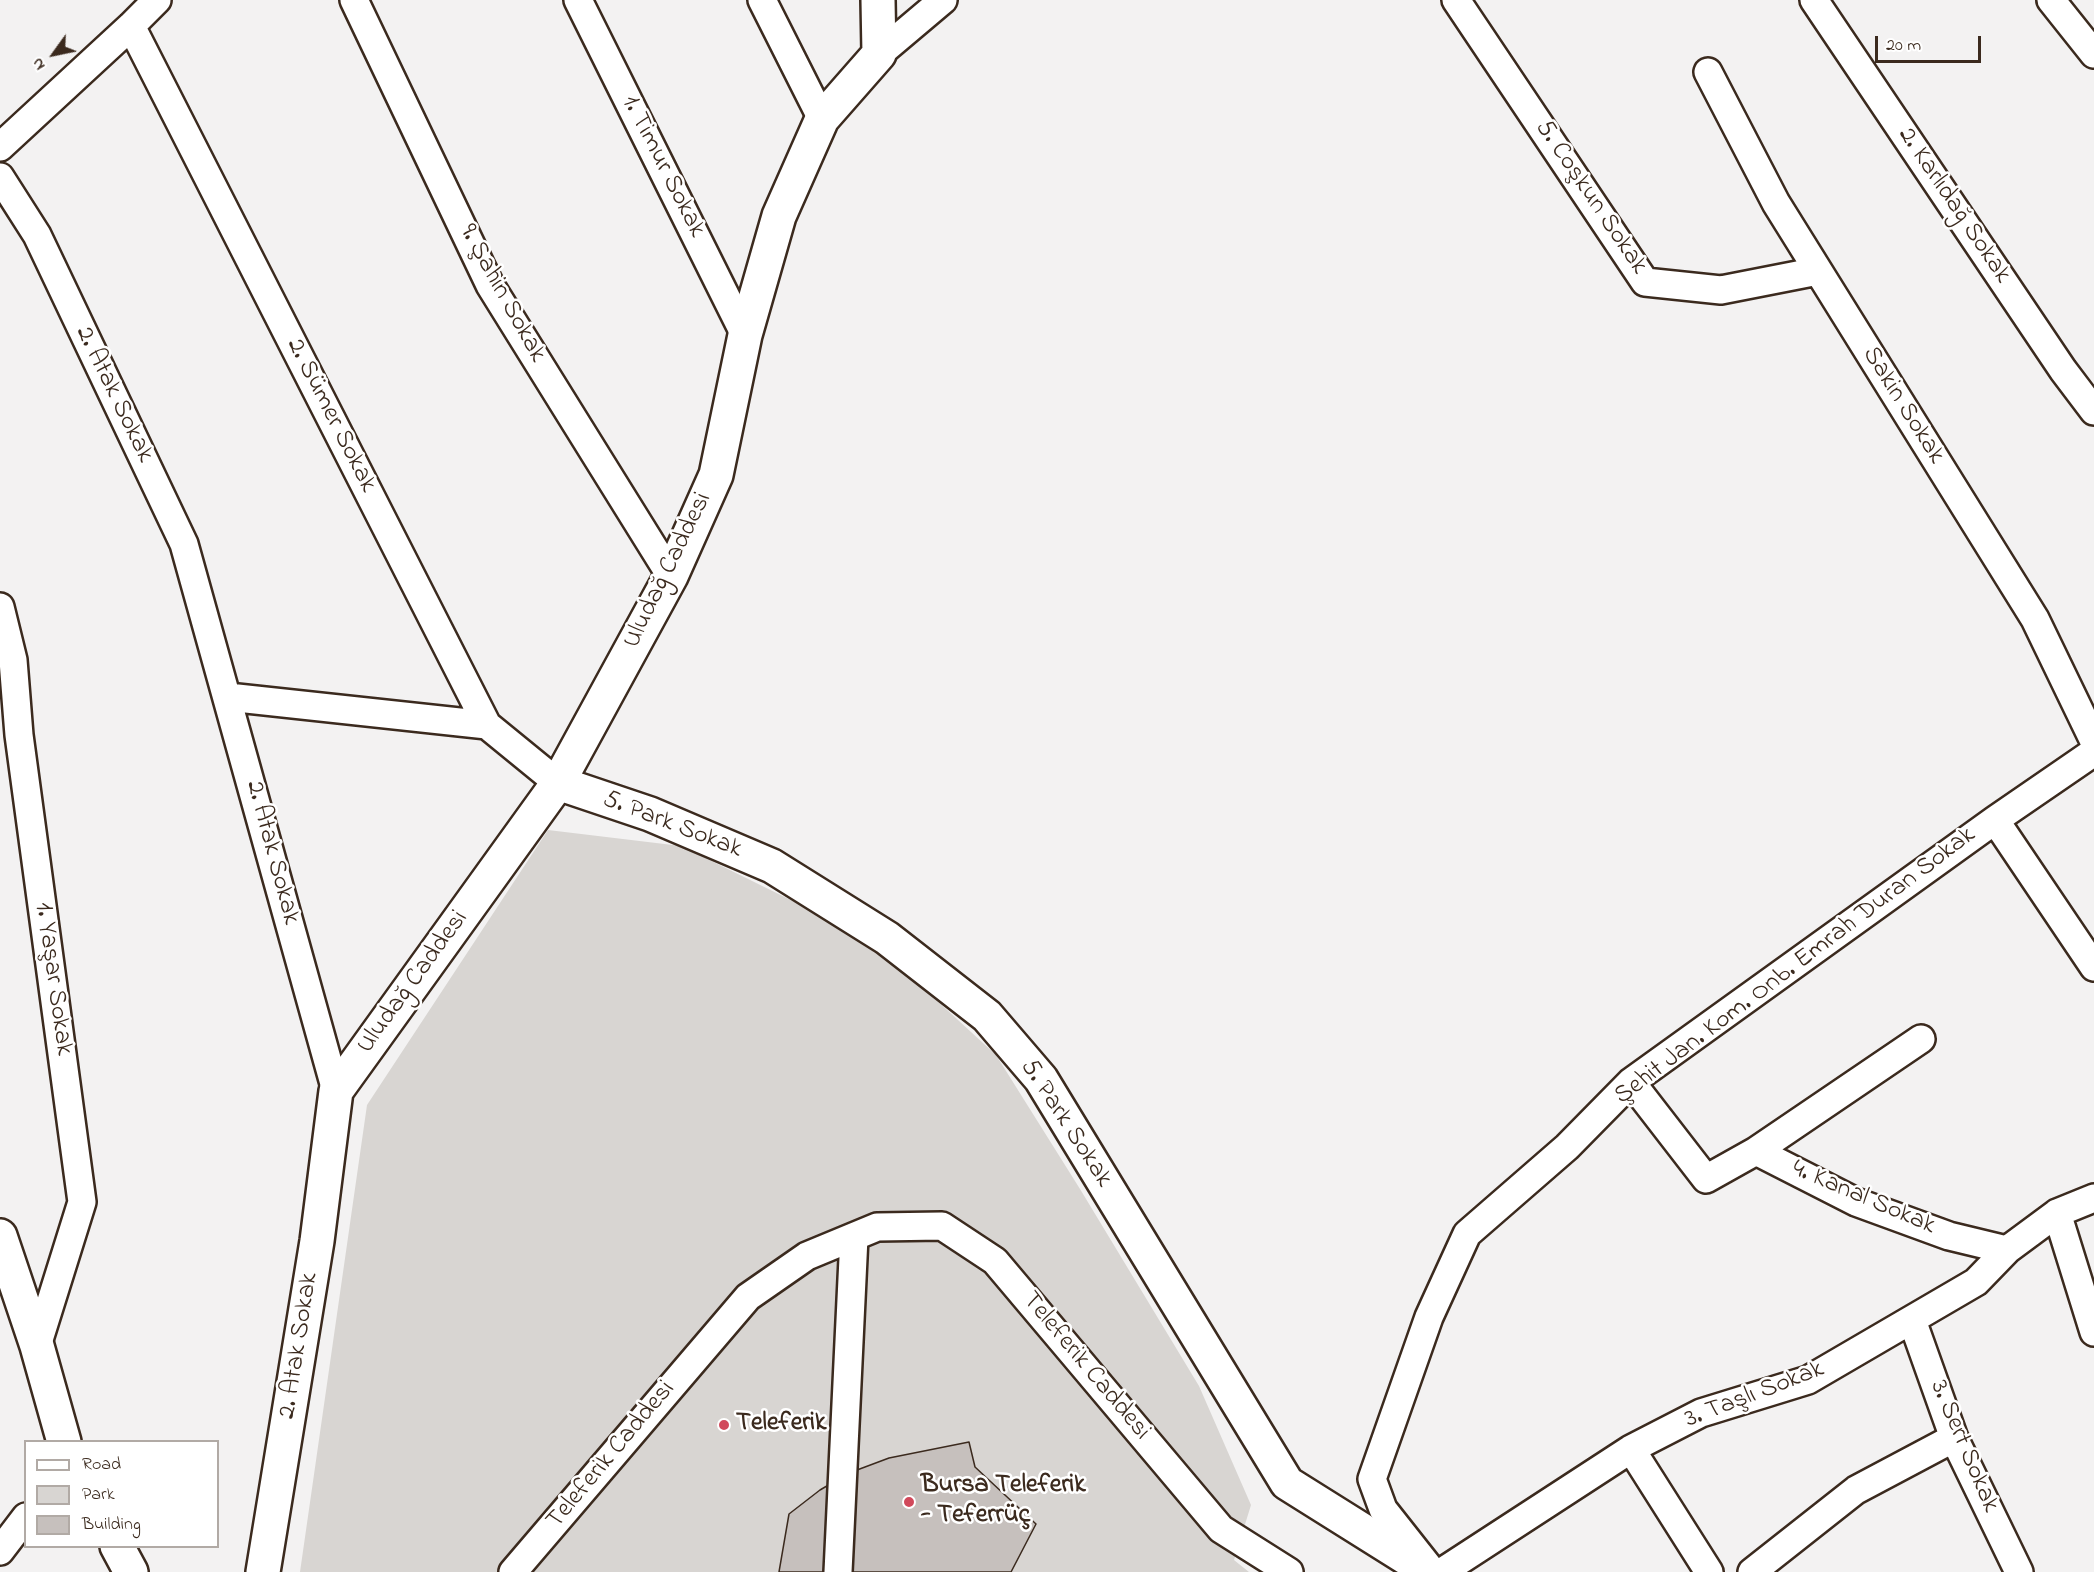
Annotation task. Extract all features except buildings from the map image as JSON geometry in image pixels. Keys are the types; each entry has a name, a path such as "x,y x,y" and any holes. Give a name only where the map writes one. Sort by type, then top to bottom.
{"main road":[{"path":"878,0 879,54"},
{"name":"Uludağ Caddesi","path":"336,1091 558,783 671,576 716,475 745,335 779,216 822,119 879,54"},
{"name":"5. Park Sokak","path":"558,783 650,814 772,866 887,938 987,1016 1041,1079 1287,1483 1431,1572"},
{"name":"2. Atak Sokak","path":"263,1572 317,1241 336,1091"},
{"path":"0,1236 37,1346 63,1440"},
{"path":"118,1548 131,1572"}],"street":[{"path":"0,147 157,0"},
{"name":"9. Şahin Sokak","path":"354,0 490,285 671,576"},
{"name":"1. Timur Sokak","path":"578,0 745,335"},
{"path":"762,0 822,119"},
{"path":"879,54 943,0"},
{"name":"5. Coşkun Sokak","path":"1456,0 1645,282 1721,290 1818,271"},
{"name":"2. Karlıdağ Sokak","path":"1814,0 2063,370 2094,411"},
{"path":"2051,0 2094,54"},
{"name":"2. Sümer Sokak","path":"131,26 487,725 558,783"},
{"name":"Sakin Sokak","path":"1708,72 1776,203 2035,619 2094,741"},
{"name":"2. Atak Sokak","path":"0,177 37,235 184,544 336,1091"},
{"name":"1. Yaşar Sokak","path":"0,607 82,1202 37,1346"},
{"path":"228,697 487,725"},
{"name":"Şehit Jan. Kom. Onb. Emrah Duran Sokak","path":"1431,1572 1383,1509 1372,1479 1429,1317 1467,1234 1568,1147 1631,1082 1995,820 2094,752"},
{"path":"1995,820 2094,967"},
{"name":"4. Kanal Sokak","path":"1631,1082 1706,1179 1756,1150 1921,1039"},
{"name":"4. Kanal Sokak","path":"1756,1150 1856,1202 1949,1236 2007,1250"},
{"name":"3. Taşlı Sokak","path":"1442,1572 1631,1449 1701,1413 1808,1380 1976,1282 2007,1250 2058,1213 2094,1198"},
{"path":"2058,1213 2094,1332"},
{"name":"Teleferik Caddesi","path":"513,1572 748,1297 807,1256 877,1227 942,1226 995,1261 1221,1529 1289,1572"},
{"path":"838,1572 854,1237"},
{"name":"3. Sert Sokak","path":"1912,1320 1954,1438 2019,1572"},
{"path":"1752,1572 1856,1490 1954,1438"},
{"path":"1631,1449 1708,1572"},
{"path":"0,1551 24,1520"}],"green space":[{"path":"548,830 681,846 807,908 908,974 996,1055 1199,1386 1251,1505 1234,1560 1249,1572 300,1572 367,1105"}],"place":[{"name":"Teleferik","path":"724,1425"},
{"name":"Bursa Teleferik - Teferrüç","path":"909,1502"}]}
